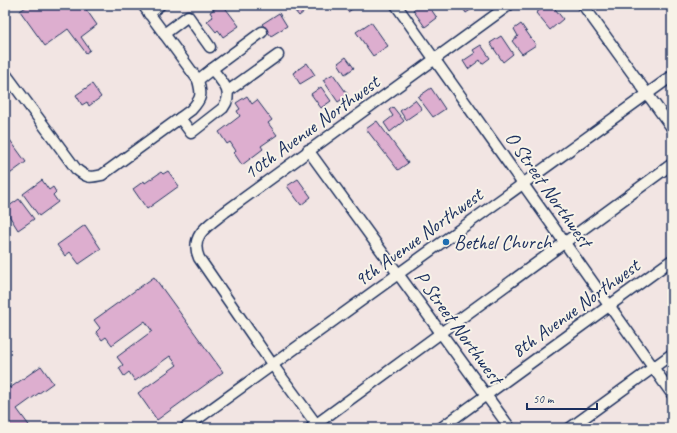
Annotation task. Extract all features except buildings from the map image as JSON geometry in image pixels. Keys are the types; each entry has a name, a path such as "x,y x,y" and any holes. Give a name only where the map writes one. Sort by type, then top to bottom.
{"street":[{"path":"5,73 76,170 91,178 102,175 191,110 199,100 202,92 198,80 143,5"},
{"path":"149,14 160,5"},
{"name":"O Street Northwest","path":"396,5 672,394"},
{"name":"10th Avenue Northwest","path":"272,364 199,258 196,250 198,236 205,228 225,212 308,150 509,5"},
{"path":"583,5 672,128"},
{"path":"164,34 188,16 210,47"},
{"path":"198,80 262,32"},
{"path":"228,91 278,55"},
{"path":"180,118 191,133 224,108 229,97 228,91 212,69"},
{"name":"9th Avenue Northwest","path":"185,428 672,76"},
{"name":"P Street Northwest","path":"308,150 510,428"},
{"path":"272,364 315,427 672,164"},
{"name":"8th Avenue Northwest","path":"441,428 672,260"},
{"path":"570,428 672,354"}],"place":[{"name":"Bethel Church","path":"446,242"}]}
